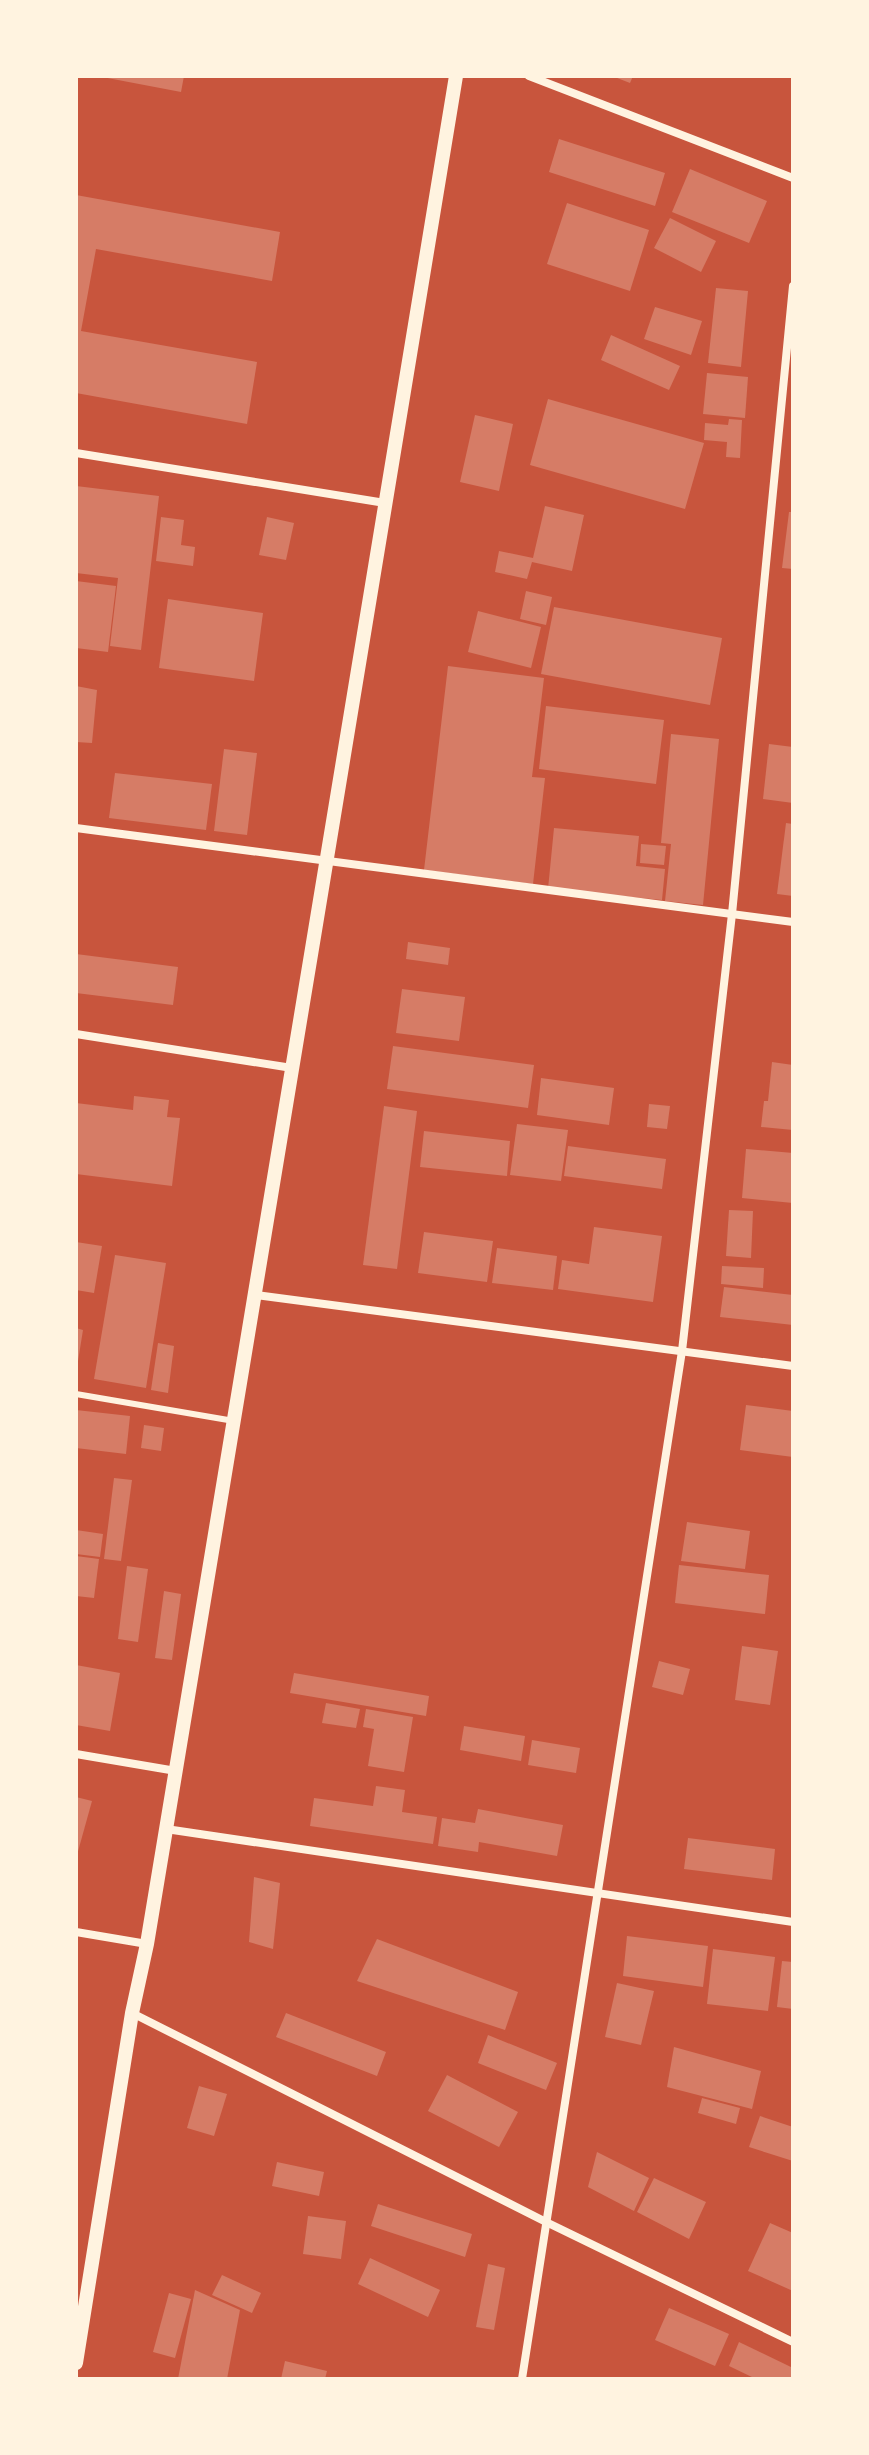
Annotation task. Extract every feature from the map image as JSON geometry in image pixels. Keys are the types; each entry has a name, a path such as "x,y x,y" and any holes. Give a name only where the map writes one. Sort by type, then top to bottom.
{"street":[{"path":"76,2363 82,2296 147,1944 456,76"},
{"path":"529,76 793,178"},
{"path":"522,2379 682,1351 732,914 793,286"},
{"path":"76,453 385,503"},
{"path":"76,828 793,922"},
{"path":"76,1034 292,1068"},
{"path":"256,1295 793,1366"},
{"path":"76,1754 176,1771"},
{"path":"166,1829 793,1922"},
{"path":"76,1932 147,1944"},
{"path":"132,2013 546,2222 793,2342"}],"lane":[{"path":"76,1394 234,1421"}],"building":[{"path":"97,76 184,76 181,92"},
{"path":"612,76 633,76 630,83"},
{"path":"559,139 665,173 655,206 549,172"},
{"path":"690,169 767,201 749,243 672,212"},
{"path":"76,195 280,232 272,281 96,249 81,331 257,362 247,424 76,393"},
{"path":"567,203 649,230 630,291 547,264"},
{"path":"670,218 716,241 701,272 654,248"},
{"path":"716,288 748,291 741,367 708,363"},
{"path":"655,307 702,321 691,355 644,339"},
{"path":"611,335 680,366 669,390 601,360"},
{"path":"707,373 748,377 745,418 703,414"},
{"path":"548,399 704,443 685,509 530,465"},
{"path":"475,415 513,424 499,491 460,482"},
{"path":"729,419 742,420 740,458 726,457 727,442 704,440 705,423 728,425"},
{"path":"76,486 159,496 141,650 110,646 118,578 76,573"},
{"path":"545,506 584,515 572,571 532,562 527,579 495,572 499,551 533,558"},
{"path":"789,512 793,512 793,569 782,568"},
{"path":"161,517 184,520 181,545 195,547 193,566 156,561"},
{"path":"267,517 294,523 286,560 259,555"},
{"path":"76,581 116,586 108,652 76,648"},
{"path":"526,591 552,597 546,625 520,619"},
{"path":"168,599 263,613 254,681 159,668"},
{"path":"554,607 722,638 710,705 541,674"},
{"path":"478,611 541,627 531,668 468,652"},
{"path":"448,666 544,678 532,777 545,778 533,884 424,870"},
{"path":"76,686 97,690 92,743 76,742"},
{"path":"546,706 664,720 656,784 539,769"},
{"path":"671,734 719,739 703,905 665,901 671,844 661,843"},
{"path":"769,744 793,747 793,803 763,799"},
{"path":"224,749 257,753 247,835 214,831"},
{"path":"115,773 212,784 206,830 109,818"},
{"path":"786,823 793,824 793,896 777,894"},
{"path":"554,828 639,836 636,866 665,869 662,900 548,889"},
{"path":"641,844 666,846 664,865 640,863"},
{"path":"408,942 450,948 448,965 406,959"},
{"path":"76,954 178,967 173,1005 76,993"},
{"path":"402,989 465,997 459,1041 396,1033"},
{"path":"393,1046 534,1065 528,1108 387,1089"},
{"path":"772,1062 793,1065 793,1130 761,1127 764,1101 768,1101"},
{"path":"541,1078 614,1088 609,1125 537,1115"},
{"path":"134,1096 169,1100 167,1117 180,1118 172,1186 76,1174 76,1103 133,1110"},
{"path":"649,1104 670,1106 667,1129 647,1127"},
{"path":"384,1106 417,1111 397,1269 363,1265"},
{"path":"517,1124 568,1130 561,1181 510,1175"},
{"path":"424,1131 510,1141 507,1176 420,1167"},
{"path":"568,1146 666,1159 662,1189 564,1176"},
{"path":"746,1149 793,1153 793,1203 742,1198"},
{"path":"729,1210 753,1211 751,1258 726,1256"},
{"path":"594,1227 662,1236 653,1302 558,1289 562,1260 589,1264"},
{"path":"424,1232 493,1241 487,1282 418,1273"},
{"path":"76,1242 102,1246 94,1293 76,1290"},
{"path":"497,1248 557,1256 553,1290 492,1283"},
{"path":"115,1255 166,1263 146,1388 94,1379"},
{"path":"722,1266 764,1268 763,1288 721,1284"},
{"path":"724,1287 793,1295 793,1325 720,1317"},
{"path":"76,1328 83,1330 78,1361 76,1361"},
{"path":"158,1343 174,1346 168,1393 151,1390"},
{"path":"746,1405 793,1411 793,1457 740,1450"},
{"path":"76,1410 130,1416 126,1454 76,1448"},
{"path":"144,1425 164,1428 161,1451 141,1448"},
{"path":"114,1478 132,1480 121,1561 104,1559"},
{"path":"687,1522 750,1531 745,1569 681,1561"},
{"path":"76,1530 103,1534 100,1557 76,1554"},
{"path":"76,1556 99,1559 94,1598 76,1596"},
{"path":"679,1565 769,1575 765,1614 675,1603"},
{"path":"127,1566 148,1569 138,1642 118,1639"},
{"path":"164,1591 181,1594 172,1660 155,1658"},
{"path":"742,1646 778,1651 770,1705 735,1700"},
{"path":"659,1661 690,1669 683,1695 652,1687"},
{"path":"76,1665 120,1673 110,1731 76,1725"},
{"path":"294,1673 429,1696 426,1716 290,1693"},
{"path":"326,1703 360,1709 356,1728 322,1723"},
{"path":"366,1709 413,1717 404,1772 368,1766 374,1729 363,1727"},
{"path":"464,1726 525,1736 521,1761 460,1750"},
{"path":"532,1740 580,1748 576,1773 528,1765"},
{"path":"376,1786 405,1790 402,1812 437,1817 433,1844 310,1826 314,1798 373,1806"},
{"path":"76,1797 92,1801 77,1855 76,1855"},
{"path":"478,1809 563,1825 557,1856 479,1842 478,1852 438,1846 442,1818 475,1823"},
{"path":"688,1838 775,1849 772,1880 684,1869"},
{"path":"254,1877 280,1883 273,1949 249,1942"},
{"path":"627,1936 708,1946 703,1987 623,1976"},
{"path":"377,1939 518,1992 505,2030 357,1981"},
{"path":"713,1949 775,1957 768,2011 707,2004"},
{"path":"782,1961 793,1962 793,2009 777,2007"},
{"path":"617,1983 654,1991 641,2045 605,2037"},
{"path":"286,2013 386,2052 377,2076 276,2037"},
{"path":"488,2035 557,2063 546,2090 478,2063"},
{"path":"674,2047 761,2071 752,2109 667,2087"},
{"path":"447,2075 518,2112 499,2147 428,2111"},
{"path":"199,2086 227,2094 214,2136 187,2128"},
{"path":"702,2098 740,2108 736,2124 698,2113"},
{"path":"760,2116 793,2127 793,2161 749,2147"},
{"path":"597,2152 649,2178 634,2211 588,2187"},
{"path":"277,2162 324,2172 319,2196 272,2186"},
{"path":"654,2178 706,2202 689,2239 637,2212"},
{"path":"378,2204 472,2234 465,2257 371,2226"},
{"path":"308,2216 346,2221 341,2259 303,2254"},
{"path":"770,2223 793,2233 793,2291 748,2271"},
{"path":"370,2258 440,2290 428,2317 358,2284"},
{"path":"488,2264 505,2268 494,2330 476,2327"},
{"path":"222,2275 261,2293 252,2313 212,2295"},
{"path":"195,2290 240,2310 227,2379 178,2379"},
{"path":"169,2293 191,2299 175,2358 153,2352"},
{"path":"669,2308 729,2334 715,2366 655,2340"},
{"path":"739,2342 793,2368 793,2379 756,2379 729,2366"},
{"path":"285,2361 327,2371 325,2379 281,2379"}]}
